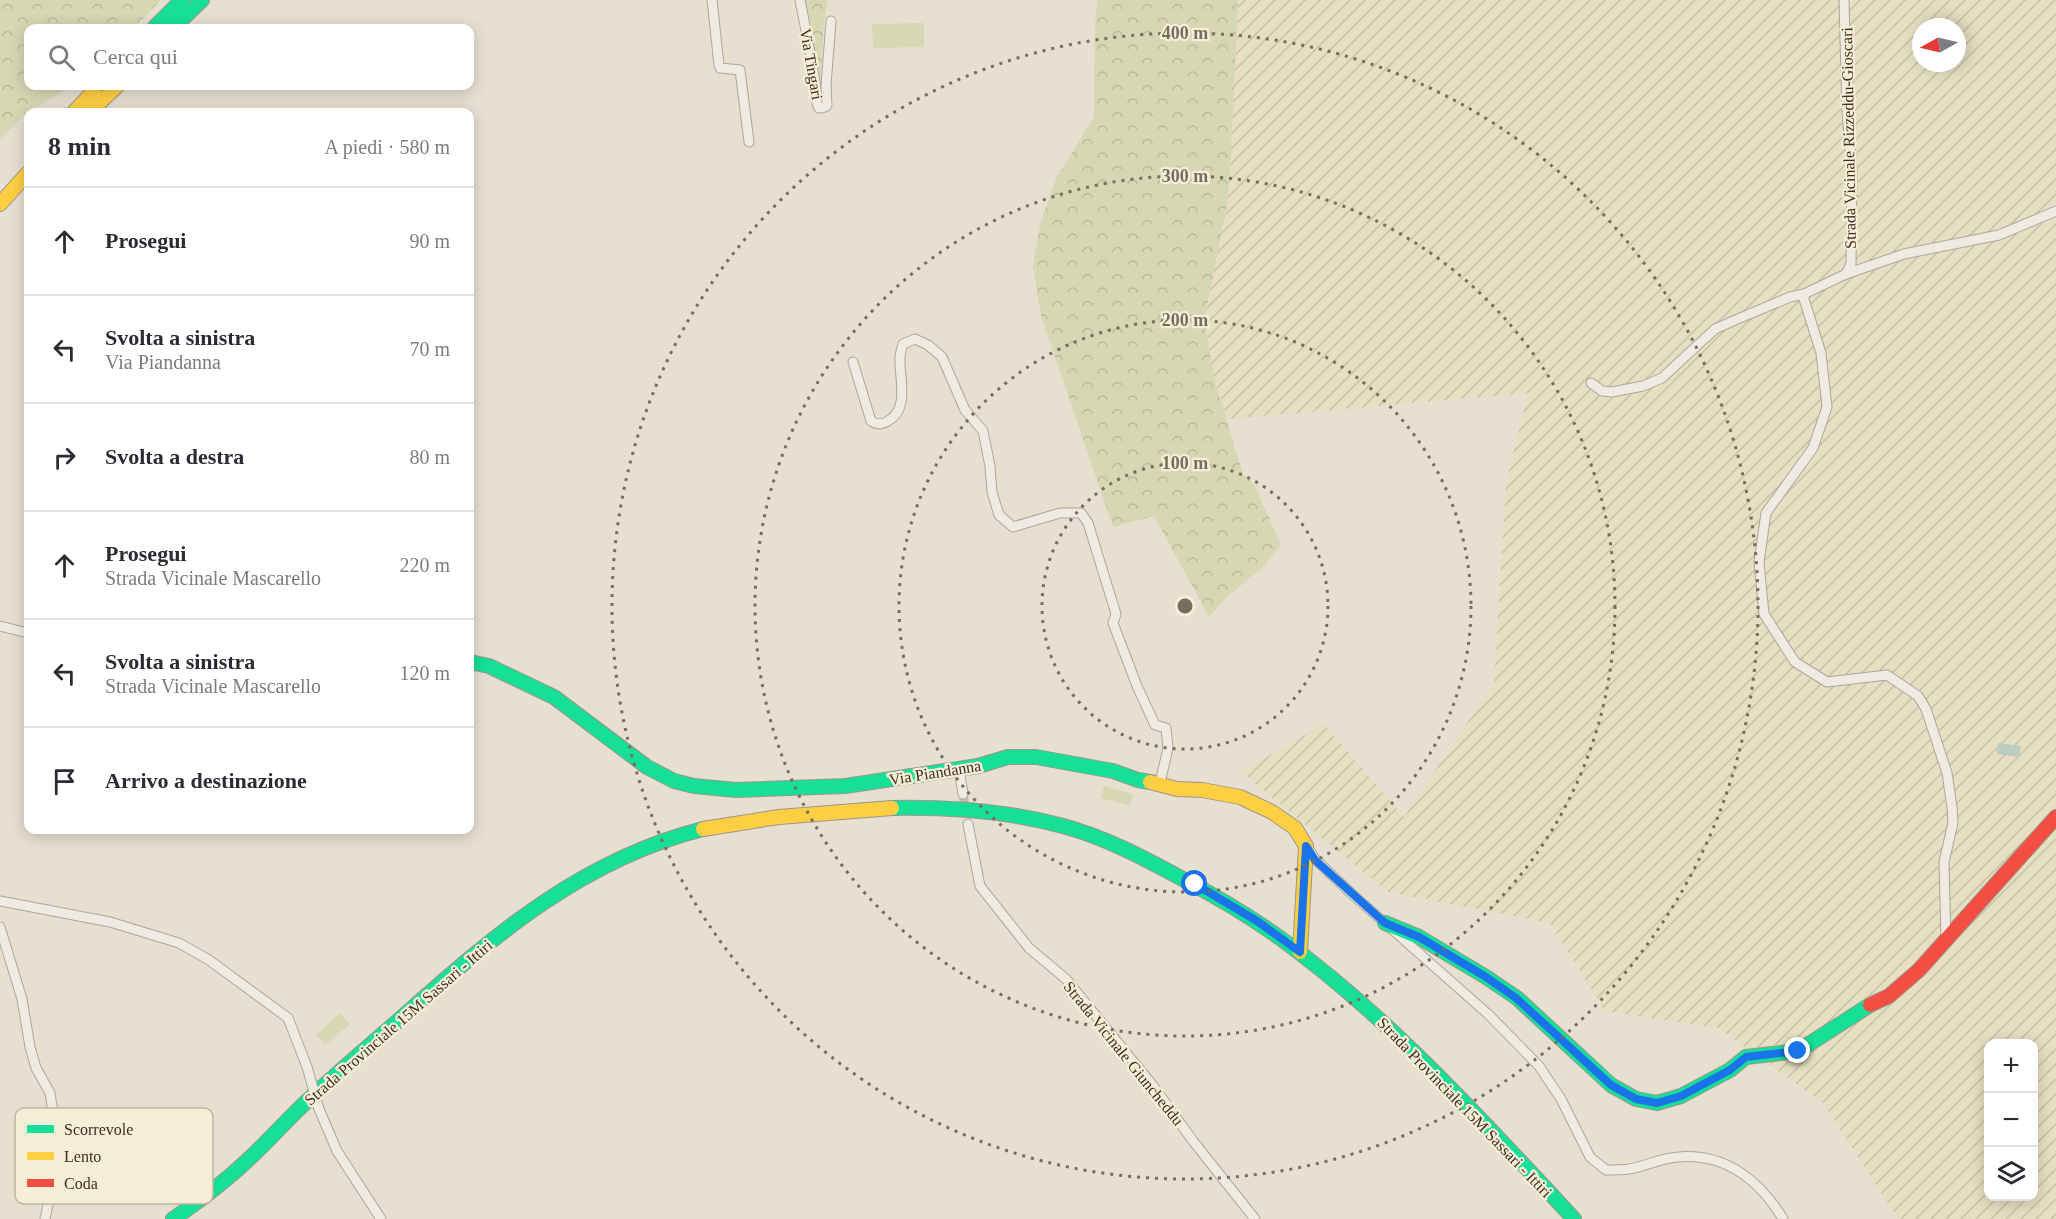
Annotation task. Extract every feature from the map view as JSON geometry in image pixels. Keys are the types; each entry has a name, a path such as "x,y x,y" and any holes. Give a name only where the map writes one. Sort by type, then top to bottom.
{"main road":[{"path":"158,24 182,0"},
{"path":"177,24 202,0"},
{"path":"78,108 96,90"},
{"path":"94,108 113,90"},
{"path":"0,188 24,164"},
{"path":"0,204 24,177"},
{"name":"Via Piandanna","path":"474,663 516,677 554,697 647,767 674,781 694,786 736,790 845,786 978,766 1008,757 1036,757 1113,771 1138,780 1160,783 1177,789 1202,789 1240,797 1272,812 1295,828 1306,846"},
{"name":"Strada Provinciale 15M Sassari - Ittiri","path":"213,1190 240,1168 293,1115 459,965 535,907 569,885 681,835 722,825 872,807 968,810 1032,819 1071,829 1121,848 1195,884 1257,921 1354,994 1415,1050 1574,1219"},
{"path":"1385,923 1419,937 1486,977 1516,998 1611,1085 1636,1099 1657,1103 1681,1096 1730,1070 1746,1057 1798,1051 1863,1009 1889,996 1919,970 2056,817"},
{"path":"1300,952 1306,846"},
{"name":"Strada Provinciale 15M Sassari - Ittiri","path":"173,1219 193,1204"}],"street":[{"path":"712,0 719,65 720,68 740,70 749,142"},
{"name":"Via Tingari","path":"800,0 812,57 816,103 819,108 827,105 826,85 831,21"},
{"name":"Strada Vicinale Rizzeddu-Gioscari","path":"1844,0 1847,113 1852,170 1851,264 1846,274"},
{"path":"1592,383 1602,391 1612,392 1643,386 1662,378 1715,329 1790,297 1804,294 1846,274 1904,254 1999,235 2056,210"},
{"path":"1804,294 1821,353 1827,406 1813,448 1766,513 1759,562 1764,614 1795,662 1827,682 1887,675 1917,696 1926,709 1947,773 1952,807 1953,823 1944,862 1946,939"},
{"path":"853,362 871,421 882,425 892,420 901,404 900,358 903,344 915,339 928,345 942,357 965,410 983,431 990,466 992,492 999,515 1013,527 1060,513 1080,513 1088,523 1116,614 1113,623 1155,725 1166,728 1168,748 1160,783"},
{"path":"0,626 24,632"},
{"path":"959,769 963,794"},
{"name":"Strada Vicinale Giuncheddu","path":"968,824 980,886 1029,948 1066,979 1154,1087 1193,1141 1255,1219"},
{"path":"1306,846 1315,860 1488,1014 1539,1066 1561,1099 1590,1157 1606,1170 1629,1169 1677,1156 1695,1156 1712,1160 1727,1165 1750,1179 1770,1198 1783,1219"},
{"path":"0,901 111,922 179,943 209,960 288,1018 307,1067 319,1109 337,1151 381,1219"},
{"path":"0,927 22,999 36,1068 50,1093 52,1108"},
{"path":"45,1219 48,1204"}],"shaded area":[{"path":"1238,0 2056,0 2056,1219 1898,1219 1823,1103 1718,1028 1605,1011 1550,923 1388,892 1241,772 1324,724 1404,817 1494,683 1506,482 1528,393 1227,419 1215,382 1204,321 1227,206"},
{"path":"1998,743 2021,746 2019,757 1997,754"}],"green space":[{"path":"0,0 161,0 138,24 24,24 24,90 65,90 35,108 24,108 24,116 0,139"},
{"path":"803,0 828,0 824,22 820,86"},
{"path":"1097,0 1238,0 1227,206 1204,320 1215,382 1243,474 1254,484 1281,545 1264,566 1226,598 1209,617 1154,516 1113,527 1041,316 1033,266 1040,224 1057,177 1094,117"},
{"path":"924,23 924,47 873,48 872,24"},
{"path":"1104,786 1133,794 1130,806 1101,798"},
{"path":"340,1013 350,1024 325,1045 316,1035"}],"tunnel":[{"path":"963,794 968,824"}],"traffic: fast":[{"path":"158,24 182,0"},
{"path":"177,24 202,0"},
{"path":"474,663 489,666 554,697 647,767 674,781 694,786 736,790 845,786 978,766 1008,757 1036,757 1113,771 1150,782"},
{"path":"892,808 978,811 1063,826 1093,836 1151,862 1256,921 1320,969 1397,1036 1469,1107 1574,1219"},
{"path":"213,1190 233,1174 331,1079 509,927 581,879 619,859 660,842 703,829"},
{"path":"1385,923 1419,937 1486,977 1517,998 1611,1085 1636,1099 1657,1103 1681,1096 1730,1070 1746,1057 1798,1051 1870,1005"},
{"path":"173,1219 194,1204"}],"traffic: slow":[{"path":"94,108 113,90"},
{"path":"78,108 94,91"},
{"path":"0,204 24,177"},
{"path":"1150,782 1177,789 1202,790 1240,797 1272,812 1295,828 1306,846 1300,952"},
{"path":"703,829 779,817 892,808"}],"traffic: jam":[{"path":"1870,1005 1889,996 1919,970 2056,817"}],"route":[{"path":"1195,884 1257,921 1300,952 1306,846 1315,860 1385,923 1419,937 1486,977 1516,998 1611,1085 1636,1099 1657,1103 1681,1096 1730,1070 1746,1057 1798,1051"}]}
